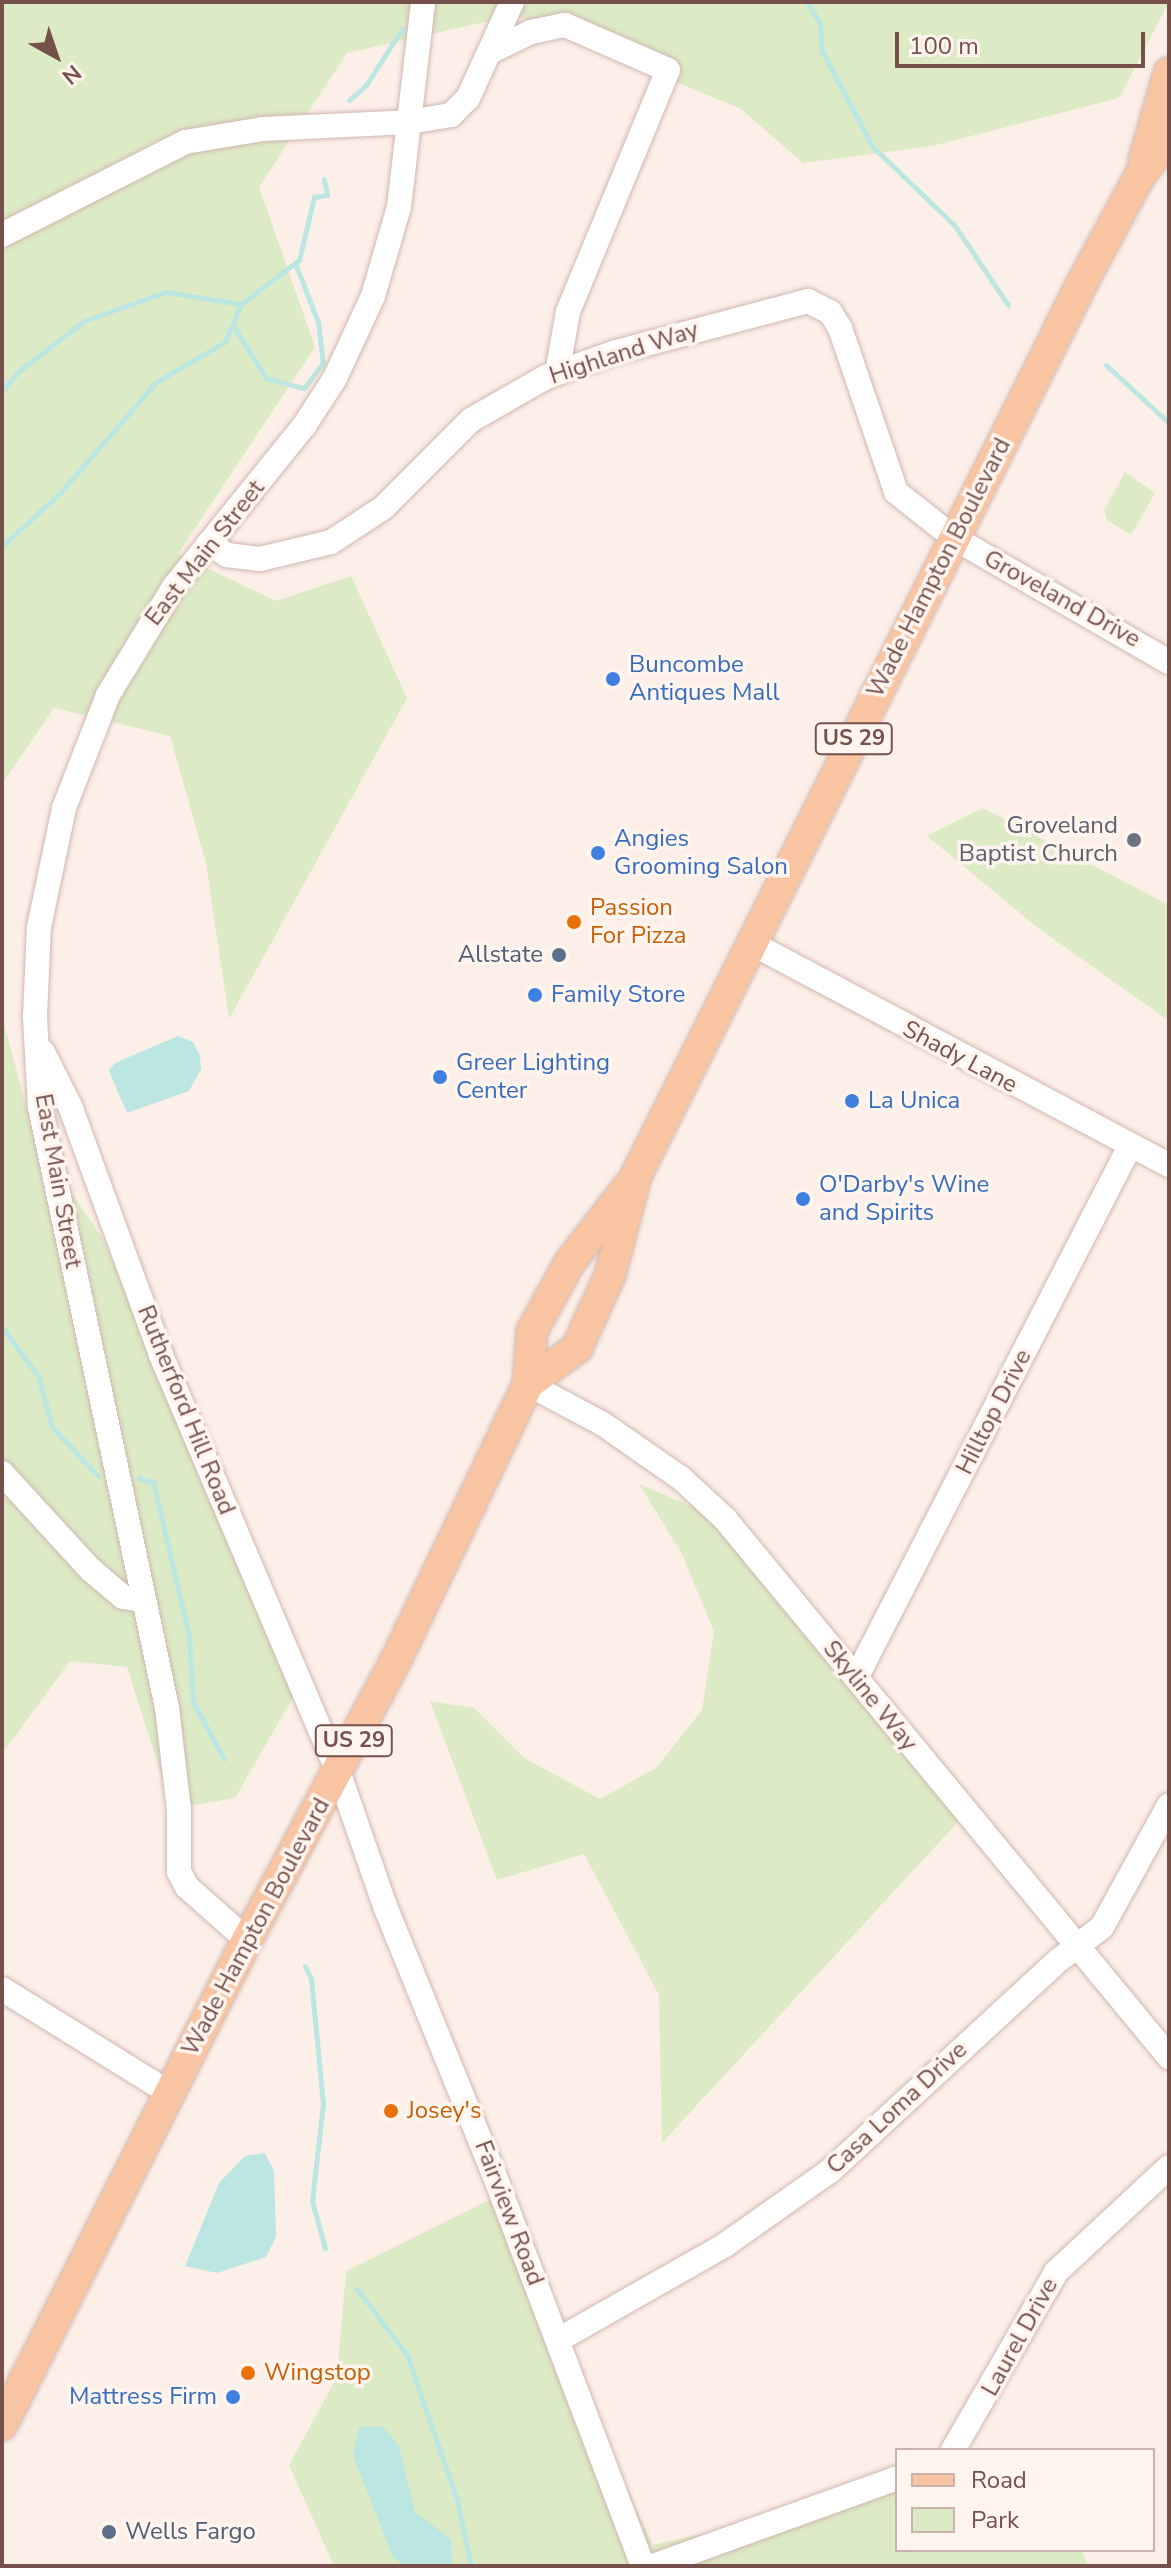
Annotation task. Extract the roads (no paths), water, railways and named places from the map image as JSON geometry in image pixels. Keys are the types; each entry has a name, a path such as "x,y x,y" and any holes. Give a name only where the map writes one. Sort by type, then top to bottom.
{"main road":[{"name":"Wade Hampton Boulevard","path":"1139,177 1169,73"},
{"name":"Wade Hampton Boulevard","path":"2,2425 247,1940 338,1771 528,1384 532,1331 570,1262 636,1176 954,538 1139,177 1169,138"},
{"name":"Wade Hampton Boulevard","path":"528,1384 577,1348 610,1275 636,1176"}],"street":[{"name":"East Main Street","path":"247,1940 187,1887 179,1872 173,1747 47,1147 35,1017 39,927 64,808 108,695 157,612 304,426 354,340 399,207 423,2"},
{"path":"2,235 185,142 263,129 409,122 451,115 468,98 512,2"},
{"path":"490,52 531,32 565,25 668,70 568,312 557,373"},
{"name":"Highland Way","path":"209,543 227,555 260,559 311,549 348,534 383,508 471,420 557,373 764,309 815,303 830,312 840,328 896,492 954,538"},
{"name":"Groveland Drive","path":"954,538 1169,662"},
{"name":"Shady Lane","path":"753,944 1169,1165"},
{"name":"Rutherford Hill Road","path":"40,1046 70,1106 161,1355 338,1771"},
{"name":"Hilltop Drive","path":"856,1678 1130,1146"},
{"name":"Skyline Way","path":"528,1384 603,1424 701,1495 1169,2057"},
{"path":"2,1473 91,1570 123,1597 143,1600"},
{"name":"Fairview Road","path":"338,1771 385,1906 558,2340 643,2566"},
{"name":"Casa Loma Drive","path":"558,2340 784,2208 1102,1927 1169,1805"},
{"path":"2,1989 170,2093"},
{"name":"Laurel Drive","path":"954,2448 1056,2272 1169,2167"},
{"path":"653,2566 895,2479"}],"water":[{"path":"178,1036 193,1042 200,1056 201,1069 189,1091 127,1113 109,1071 115,1063"},
{"path":"265,2153 274,2171 276,2237 266,2257 217,2273 185,2266 219,2183 245,2156"},
{"path":"359,2427 383,2427 399,2446 415,2512 451,2539 452,2566 406,2566 393,2558 353,2455"}],"waterway":[{"path":"807,2 820,24 822,51 872,146 955,226 1008,305"},
{"path":"349,100 366,85 402,29"},
{"path":"2,546 60,493 156,382 225,342 241,304 299,260 314,197 327,195 324,179"},
{"path":"234,327 266,378 304,388 323,363 318,322 295,263"},
{"path":"2,391 19,371 84,321 166,292 241,304"},
{"path":"1106,365 1169,423"},
{"path":"2,1327 38,1376 52,1427 98,1476"},
{"path":"139,1478 153,1482 189,1635 193,1702 224,1759"},
{"path":"305,1966 311,1979 323,2103 312,2201 325,2248"},
{"path":"357,2289 407,2355 457,2500 471,2566"}],"place":[{"name":"Buncombe Antiques Mall","path":"613,679"},
{"name":"Groveland Baptist Church","path":"1134,840"},
{"name":"Angies Grooming Salon","path":"598,853"},
{"name":"Passion For Pizza","path":"574,922"},
{"name":"Allstate","path":"559,955"},
{"name":"Family Store","path":"535,995"},
{"name":"Greer Lighting Center","path":"440,1077"},
{"name":"La Unica","path":"852,1101"},
{"name":"O'Darby's Wine and Spirits","path":"803,1199"},
{"name":"Josey's","path":"391,2111"},
{"name":"Wingstop","path":"248,2373"},
{"name":"Mattress Firm","path":"233,2397"},
{"name":"Wells Fargo","path":"109,2532"}]}
